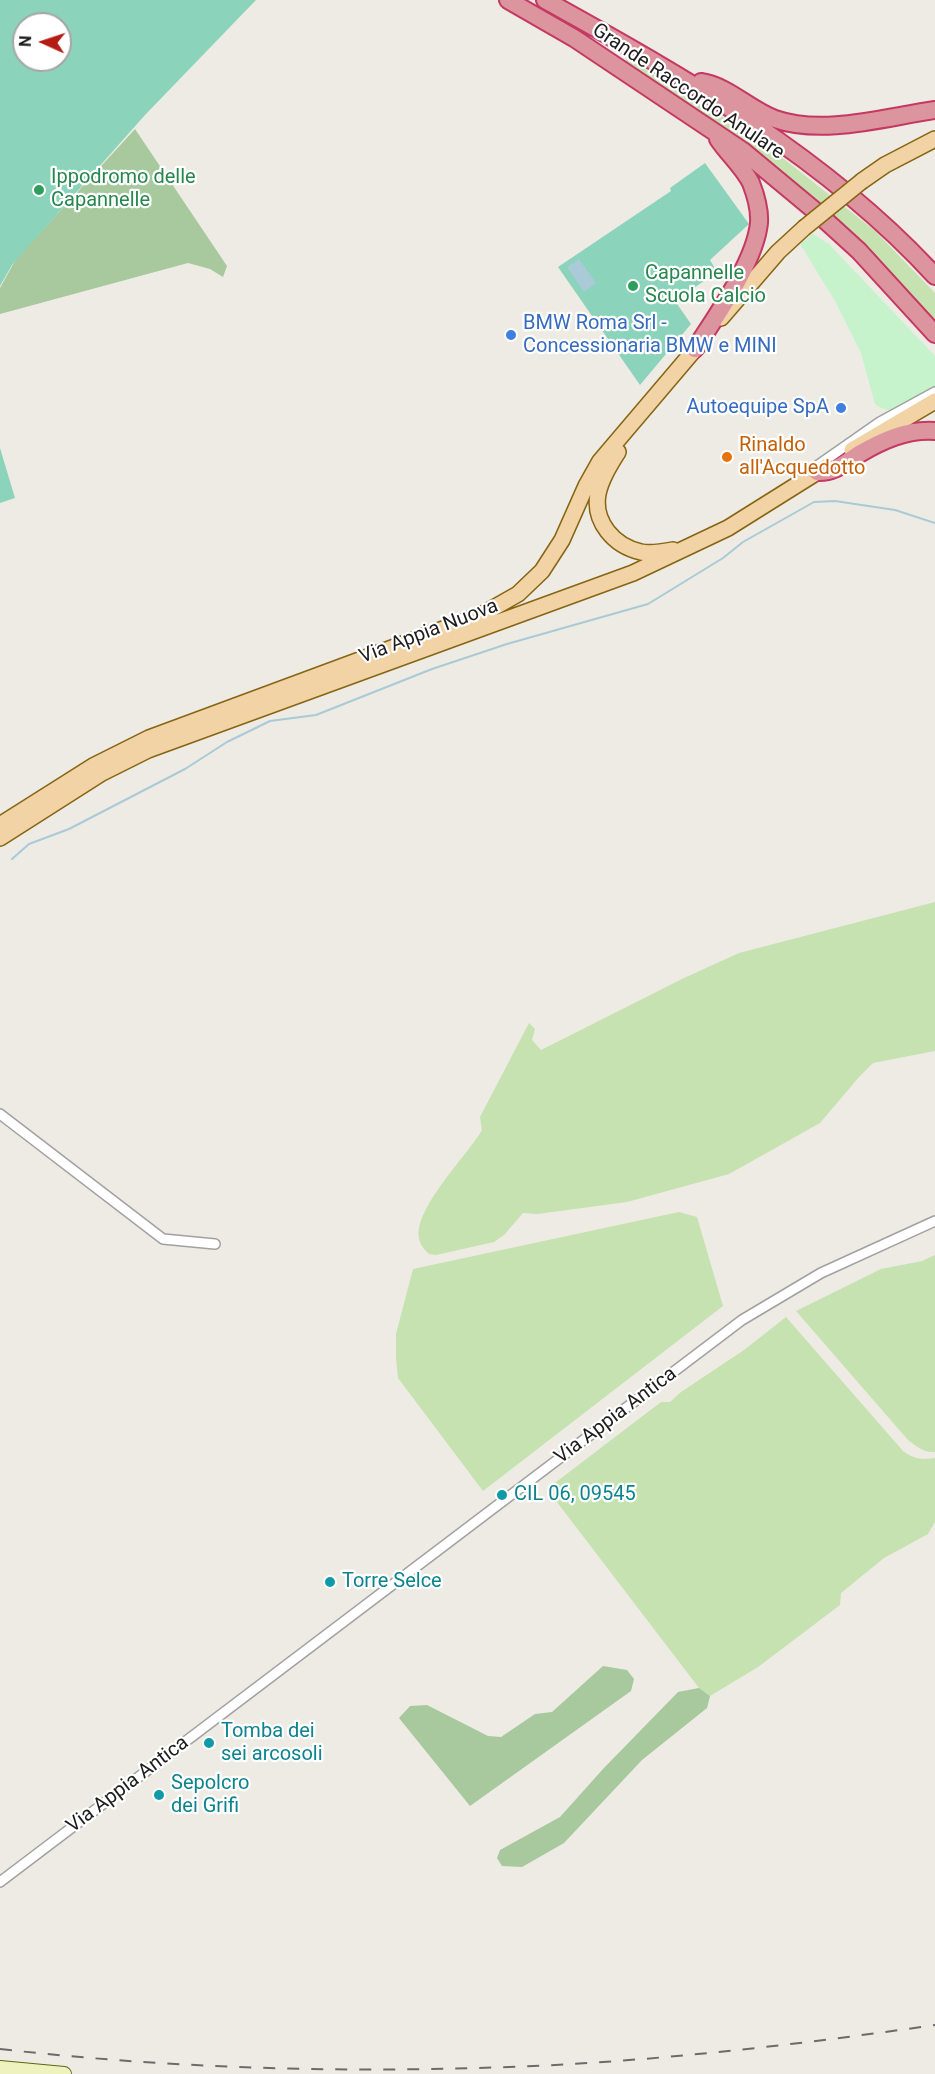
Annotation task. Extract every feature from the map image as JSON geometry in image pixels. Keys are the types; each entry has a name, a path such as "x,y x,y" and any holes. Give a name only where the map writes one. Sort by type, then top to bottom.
{"highway":[{"name":"Grande Raccordo Anulare","path":"508,0 574,38 774,175 835,228 884,276 935,334"},
{"name":"Grande Raccordo Anulare","path":"544,0 684,80 771,136 835,183 889,229 935,276"},
{"path":"684,80 707,83 766,115 798,125 831,126 935,110"},
{"path":"695,349 748,258 756,238 759,220 756,199 749,180 710,129"},
{"path":"817,472 829,472 902,433 935,431"}],"main road":[{"name":"Via Appia Nuova","path":"0,825 93,766 149,738 481,615 505,603 527,587 549,561 565,535 600,461 767,264 804,228 862,181 885,165 935,140"},
{"name":"Via Appia Nuova","path":"0,838 102,773 155,747 619,579 689,548 728,528 935,401"},
{"path":"621,438 620,448 598,492 597,507 603,525 620,543 638,551 654,553 689,548"}],"street":[{"name":"Via Appia Nuova","path":"787,490 829,456 880,422 935,392"},
{"path":"0,1114 163,1239 215,1244"},
{"name":"Via Appia Antica","path":"0,1882 742,1320 821,1273 935,1221"},
{"path":"0,2068 64,2074"}],"green space":[{"name":"Ippodromo delle Capannelle","path":"0,0 256,0 145,115 12,265 0,286"},
{"path":"627,58 756,137 874,230 935,293 935,323 857,239 807,192 695,108 625,62"},
{"path":"135,129 227,266 223,277 210,269 188,263 0,314 0,288 16,259"},
{"name":"Capannelle Scuola Calcio","path":"705,163 749,224 710,260 717,272 675,301 691,324 640,385 558,267 671,191 670,188"},
{"path":"813,234 829,244 935,356 935,389 889,410 875,404 861,353 835,301 800,244"},
{"path":"0,448 15,498 0,503"},
{"path":"935,902 935,1051 873,1063 820,1123 729,1174 627,1202 537,1214 523,1213 504,1235 494,1242 436,1255 429,1254 422,1247 419,1238 420,1226 425,1212 443,1182 482,1130 480,1117 529,1023 535,1029 532,1040 541,1050 739,953"},
{"path":"679,1212 697,1217 723,1306 483,1491 398,1378 396,1334 413,1269"},
{"path":"935,1255 935,1452 931,1452 920,1449 908,1440 796,1311 881,1269 922,1261"},
{"path":"786,1317 903,1451 918,1458 935,1458 935,1522 928,1534 884,1558 841,1593 840,1605 758,1667 710,1696 699,1688 547,1489 661,1402 670,1402"},
{"path":"603,1666 627,1670 634,1679 631,1691 470,1806 399,1718 410,1706 427,1705 488,1736 501,1737 535,1714 552,1712"},
{"path":"699,1688 710,1696 707,1708 642,1760 564,1843 522,1867 502,1866 497,1858 500,1850 560,1817 678,1692"}],"water":[{"path":"579,259 596,283 584,292 567,267"}],"waterway":[{"path":"12,859 29,844 69,829 185,769 227,742 270,721 316,715 432,669 507,644 648,604 723,558 743,542 814,502 835,501 895,510 935,523"}],"railway":[{"path":"0,2049 208,2066 347,2069 486,2068 698,2054 935,2025"}],"place":[{"name":"Ippodromo delle Capannelle","path":"39,190"},
{"name":"Capannelle Scuola Calcio","path":"633,286"},
{"name":"BMW Roma Srl - Concessionaria BMW e MINI","path":"511,335"},
{"name":"Autoequipe SpA","path":"841,408"},
{"name":"Rinaldo all'Acquedotto","path":"727,457"},
{"name":"CIL 06, 09545","path":"502,1495"},
{"name":"Torre Selce","path":"330,1582"},
{"name":"Tomba dei sei arcosoli","path":"209,1743"},
{"name":"Sepolcro dei Grifi","path":"159,1795"}]}
